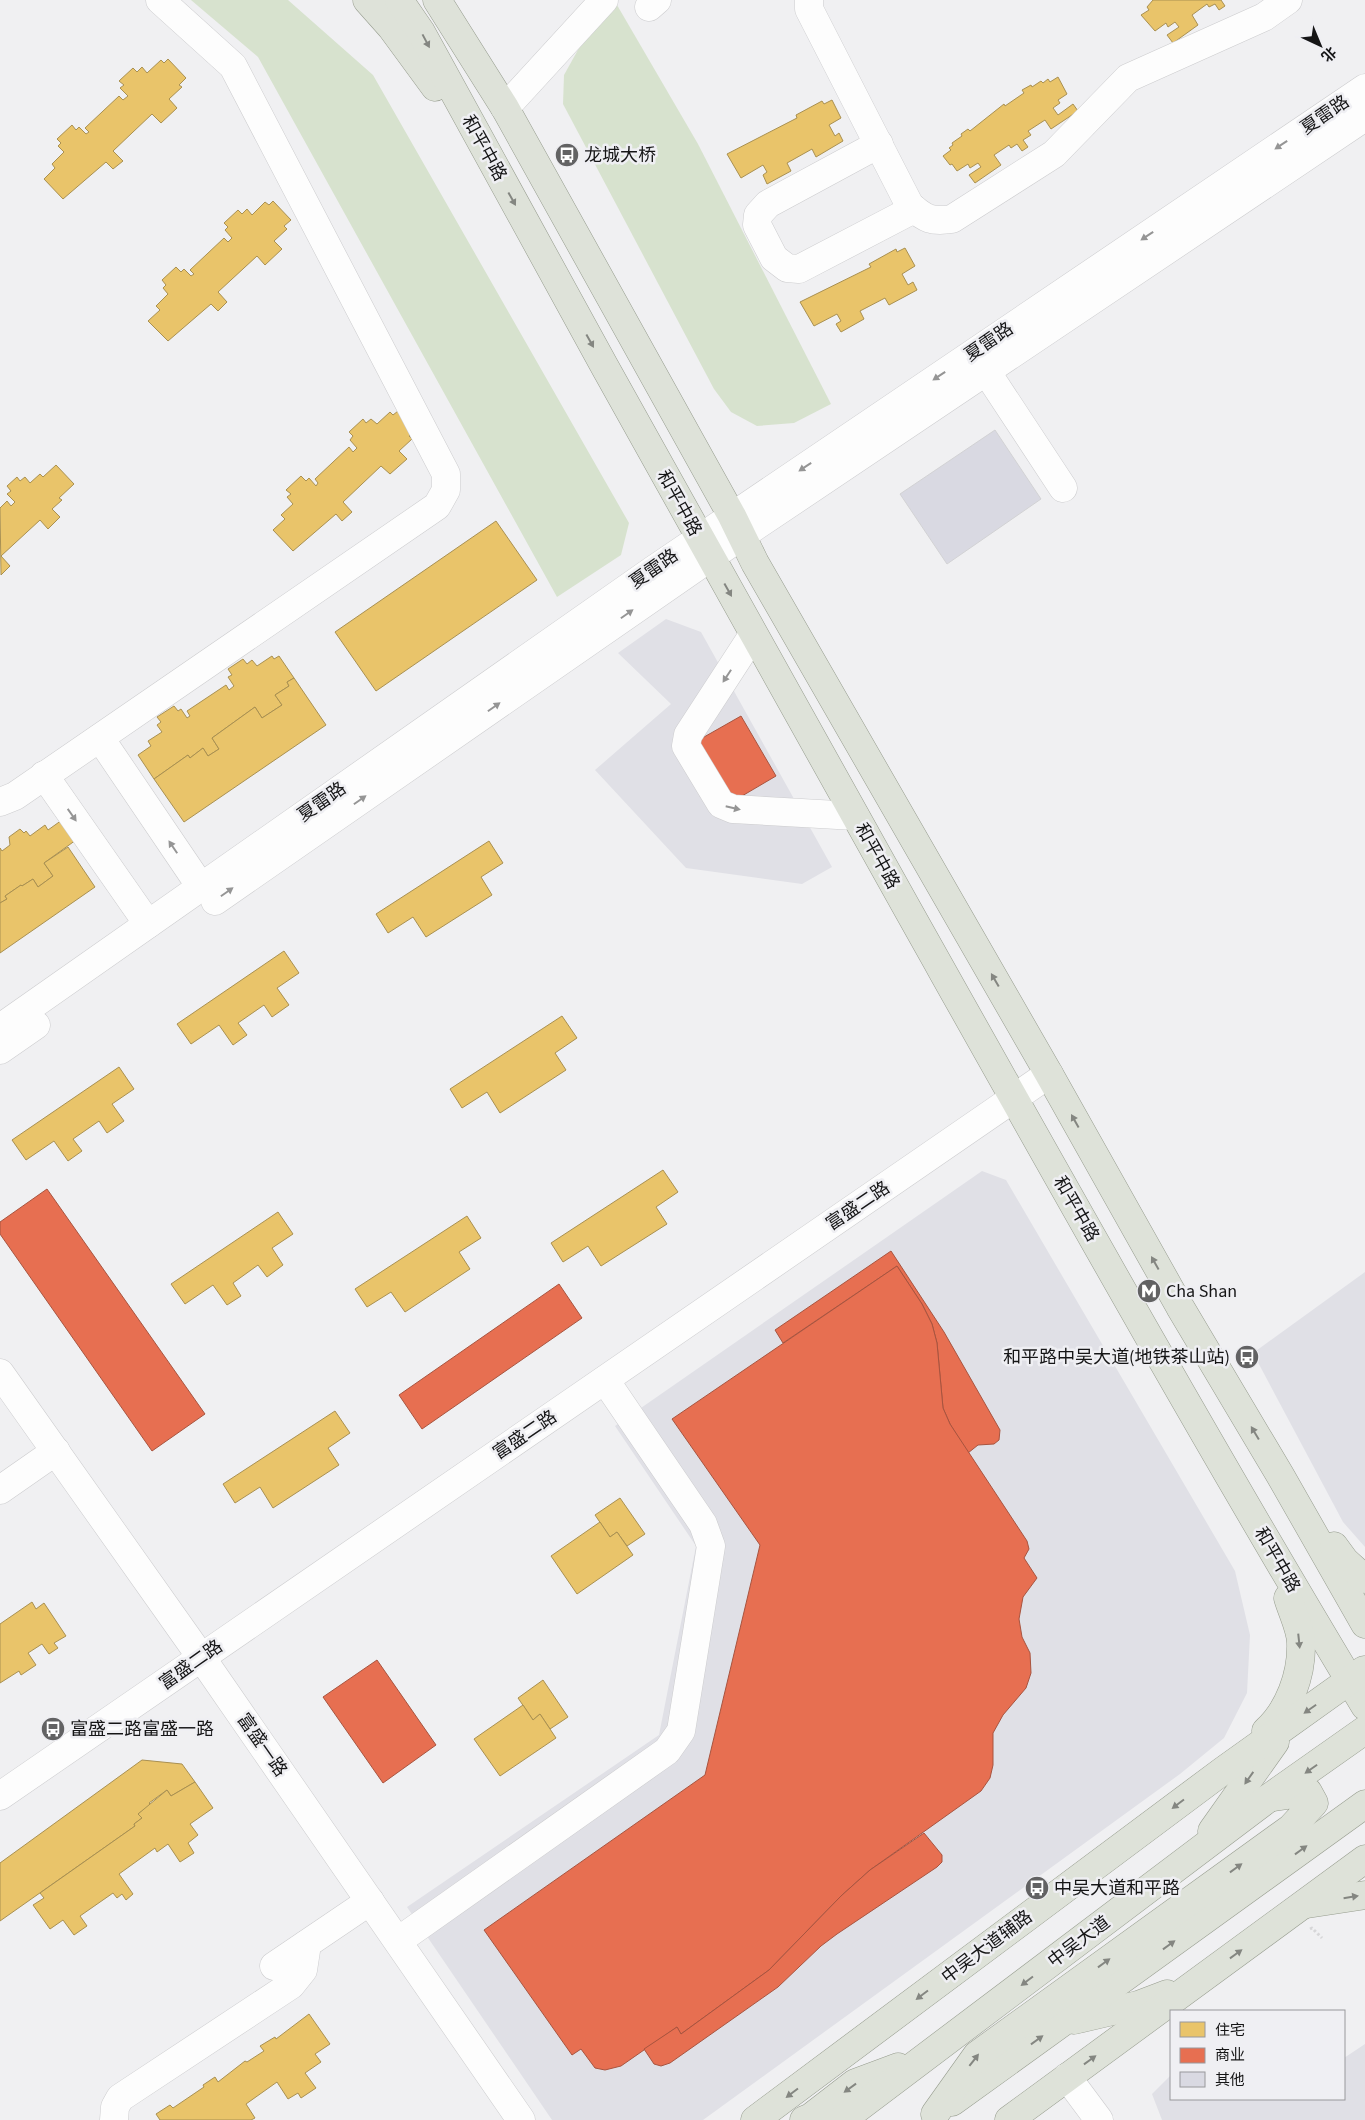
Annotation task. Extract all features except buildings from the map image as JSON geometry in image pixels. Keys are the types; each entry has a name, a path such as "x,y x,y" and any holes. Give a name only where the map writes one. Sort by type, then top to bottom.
{"main road":[{"path":"366,0 391,27 496,169"},
{"name":"和平中路","path":"399,0 421,32 704,548 1277,1561 1357,1675 1365,1706"},
{"name":"和平中路","path":"437,0 505,108 760,572 1049,1074 1180,1307 1280,1475 1365,1624"},
{"path":"457,0 505,108"},
{"path":"1280,1475 1345,1561 1365,1579"},
{"path":"1224,1770 1276,1722 1297,1682 1301,1642 1277,1561"},
{"name":"中吴大道辅路","path":"755,2120 1224,1770 1357,1675"},
{"path":"1196,1853 1288,1724"},
{"name":"中吴大道","path":"842,2120 1270,1797 1365,1730"},
{"path":"931,2117 977,2055 1291,1828 1314,1803 1308,1792 1270,1797"},
{"path":"931,2117 1365,1804"},
{"path":"1307,1916 1365,1859"},
{"path":"1009,2120 1196,1983 1307,1916 1365,1895"},
{"path":"1060,2023 1138,2004 1196,1983"},
{"path":"804,2120 811,2118 855,2083 928,2056"},
{"path":"858,2120 882,2090"}],"street":[{"path":"0,802 15,796 437,506 446,490 446,474 233,66 160,0"},
{"path":"505,108 604,0"},
{"path":"809,0 809,9 910,206 921,216 936,222 952,219 1054,154 1112,92 1128,78 1264,17 1288,0"},
{"name":"夏雷路","path":"0,1028 201,887 736,526 1365,88"},
{"name":"夏雷路","path":"736,526 986,372 1365,117"},
{"path":"878,144 768,204 758,215 757,226 774,258 787,268 799,269 914,209"},
{"path":"986,372 1063,488"},
{"name":"夏雷路","path":"0,1050 704,548"},
{"path":"753,635 688,735 686,746 721,804 733,809 856,816"},
{"path":"100,738 201,887"},
{"path":"44,775 148,924"},
{"name":"富盛二路","path":"0,1796 1049,1074"},
{"name":"富盛一路","path":"0,1373 201,1657 522,2120"},
{"path":"398,1941 667,1751 681,1731 711,1546 703,1524 605,1380"},
{"path":"0,1490 56,1452"},
{"path":"274,1966 370,1901"},
{"path":"114,2120 115,2107 120,2098 292,1985 303,1970 307,1944"},
{"path":"1067,2077 1099,2120"}],"path":[{"path":"1307,1916 1322,1938"}],"shaded area":[{"path":"666,619 701,632 832,867 802,884 686,868 595,770 671,704 618,653"},
{"path":"982,1171 1006,1180 1235,1571 1250,1635 1247,1693 1224,1738 1180,1774 703,2120 552,2120 407,1907 659,1735 696,1546 615,1426"},
{"path":"1365,1272 1365,1547 1343,1522 1253,1353"},
{"path":"1365,2044 1365,2120 1162,2120 1152,2094 1170,2076 1170,2100 1345,2100 1345,2057"}],"green space":[{"path":"191,0 288,0 373,75 629,523 621,555 557,597 258,57"},
{"path":"617,5 698,144 831,404 794,423 757,426 731,412 714,389 563,104 564,75 579,48"}],"place":[{"name":"龙城大桥","path":"567,155"},
{"name":"Cha Shan","path":"1149,1291"},
{"name":"和平路中吴大道(地铁茶山站)","path":"1247,1357"},
{"name":"富盛二路富盛一路","path":"53,1729"},
{"name":"中吴大道和平路","path":"1037,1888"}]}
